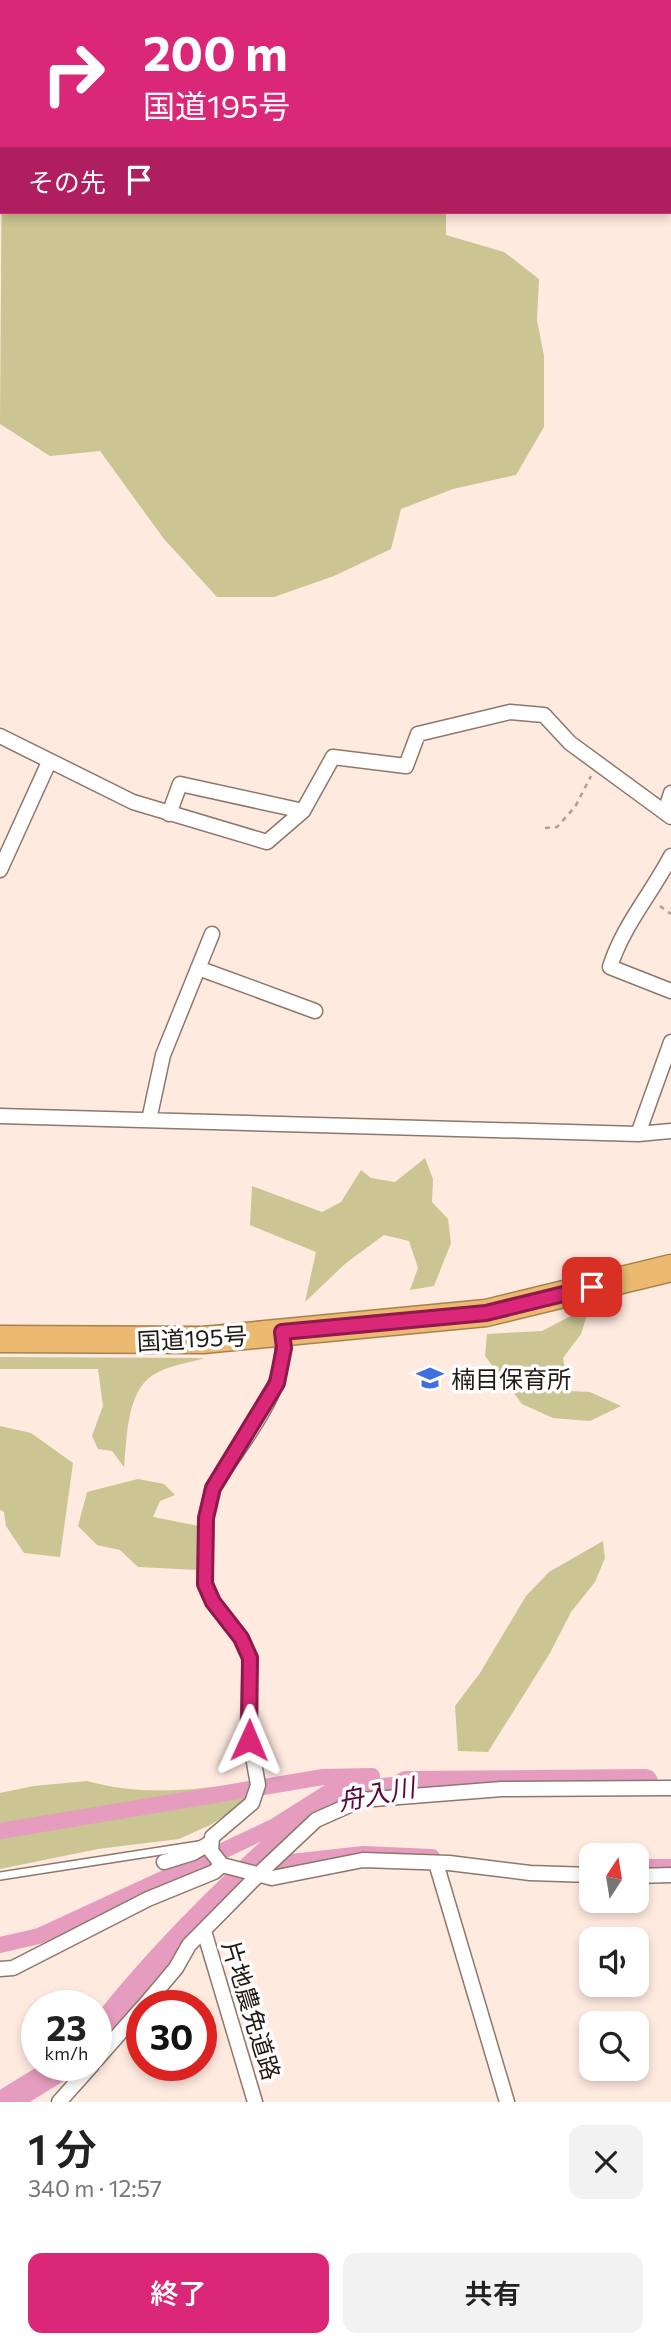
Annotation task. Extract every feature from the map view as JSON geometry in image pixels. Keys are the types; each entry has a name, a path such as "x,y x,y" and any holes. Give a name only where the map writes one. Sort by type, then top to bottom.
{"highway":[{"name":"国道195号","path":"0,1339 203,1340 486,1313 671,1268"}],"street":[{"path":"0,736 133,802 267,842 303,811 333,757 406,766 418,734 510,712 544,715 570,743 668,814 671,793"},
{"path":"0,870 49,762"},
{"path":"169,814 180,784 303,811"},
{"path":"671,856 655,888 616,945 610,967 671,991"},
{"path":"149,1120 163,1055 212,934"},
{"path":"198,968 315,1011"},
{"path":"638,1134 671,1042"},
{"path":"0,1116 638,1134 671,1131"},
{"path":"164,1862 210,1847 218,1829 257,1791 248,1728 250,1658 241,1638 213,1602 205,1584 206,1518 213,1488 277,1383 284,1348 282,1332"},
{"path":"157,1990 176,1968 188,1945 204,1931 252,1874 316,1820 361,1800 502,1789 671,1788"},
{"path":"210,1847 221,1865 272,1878 362,1860 579,1875"},
{"path":"436,1863 507,2102"},
{"path":"0,1969 13,1968 148,1899 214,1872 221,1865"},
{"path":"649,1875 671,1875"},
{"name":"片地農免道路","path":"204,1931 256,2102"},
{"path":"112,2042 126,2026"},
{"path":"59,2102 78,2081"}],"lane":[{"path":"0,1876 210,1847"}],"path":[{"path":"545,828 557,827 575,807 598,764"}],"shaded area":[{"path":"1,214 446,214 446,235 504,252 539,279 537,320 544,356 544,427 516,475 453,489 401,509 391,549 334,576 274,597 217,597 164,539 100,451 50,456 0,424"},
{"path":"425,1158 433,1179 432,1202 448,1219 451,1243 434,1286 410,1290 418,1268 409,1241 384,1235 346,1263 305,1302 316,1252 250,1225 252,1186 322,1212 341,1202 361,1170 371,1178 395,1182"},
{"path":"590,1306 581,1334 563,1358 569,1391 590,1392 621,1406 590,1421 553,1418 522,1404 485,1356 487,1334 542,1331"},
{"path":"0,1357 205,1358 164,1369 144,1383 133,1404 127,1431 124,1467 112,1451 98,1449 92,1436 103,1406 98,1369 0,1369"},
{"path":"0,1426 31,1433 73,1463 60,1557 24,1553 6,1526 4,1512 0,1510"},
{"path":"138,1479 164,1484 175,1495 160,1501 153,1517 204,1527 199,1570 138,1567 120,1550 97,1545 78,1526 87,1492"},
{"path":"603,1541 605,1558 595,1582 571,1612 550,1653 488,1752 458,1751 455,1706 480,1673 526,1596 549,1572"},
{"path":"87,1781 127,1789 168,1790 249,1781 245,1803 210,1825 179,1839 98,1849 0,1869 0,1793 34,1786"}],"waterway":[{"path":"0,1831 323,1777 372,1776"},
{"name":"舟入川","path":"112,2016 203,1914 322,1804 352,1795 395,1792 406,1784 645,1782"},
{"path":"0,1945 39,1936 193,1865 275,1826 332,1790 406,1784"},
{"path":"256,1866 363,1854 432,1857"},
{"path":"649,1867 671,1867"},
{"name":"舟入川","path":"5,2102 39,2081"}],"place":[{"name":"楠目保育所","path":"430,1378"}],"route":[{"path":"249,1740 252,1670 250,1658 241,1638 213,1602 205,1584 206,1518 213,1488 267,1405 277,1383 284,1348 282,1332 486,1313 592,1287"}]}
